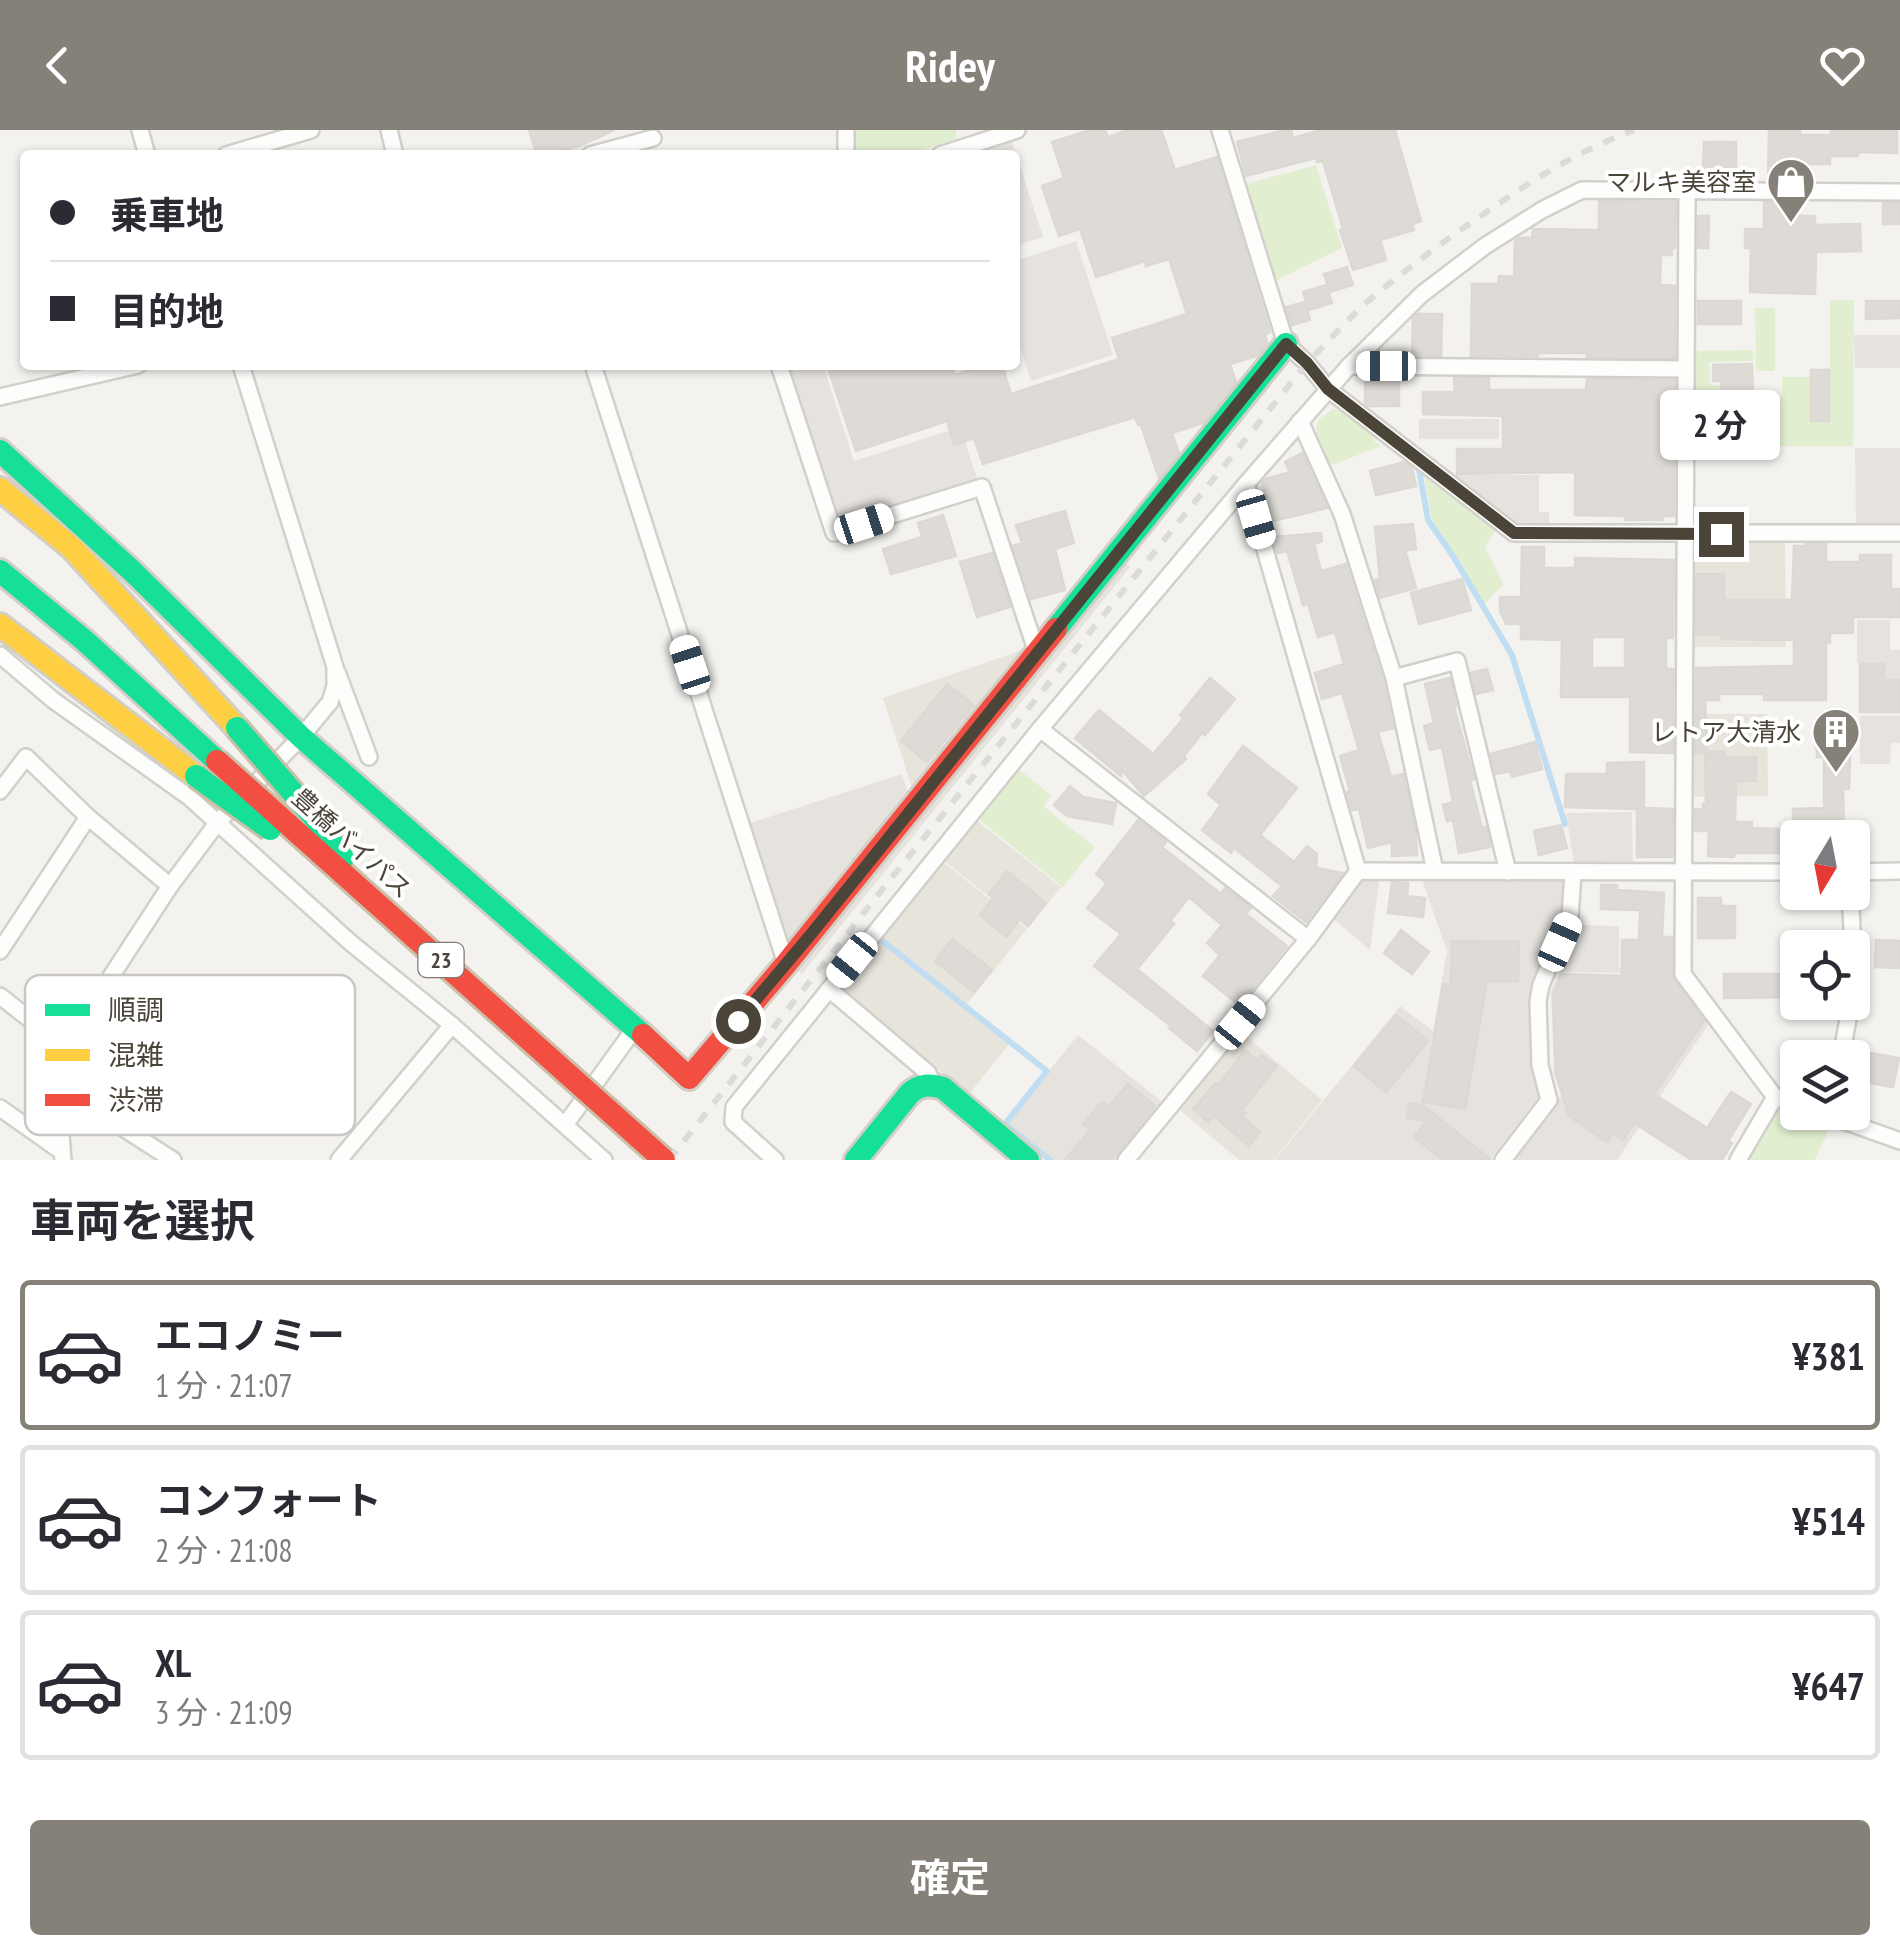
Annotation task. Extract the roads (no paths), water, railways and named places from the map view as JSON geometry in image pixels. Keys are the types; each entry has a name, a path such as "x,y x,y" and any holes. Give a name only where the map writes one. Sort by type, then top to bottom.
{"main road":[{"path":"0,451 132,570 301,737 689,1078 786,964 1286,344"},
{"name":"23","path":"0,488 72,548 237,728 314,816 367,894"},
{"name":"豊橋バイパス","path":"0,571 86,641 664,1160"},
{"name":"23","path":"0,625 263,824 478,995"},
{"path":"856,1160 916,1087 933,1084 943,1088 1028,1160"}],"street":[{"path":"243,150 311,130"},
{"path":"955,150 1016,130"},
{"path":"1220,130 1286,344 1328,389 1514,533 1900,533"},
{"path":"605,150 652,134"},
{"path":"775,1160 733,1122 734,1106 1040,729 1246,484 1349,366 1422,294 1486,246 1582,190 1900,192"},
{"path":"1687,192 1683,974 1780,1099"},
{"path":"1349,366 1686,369"},
{"path":"0,397 116,370"},
{"path":"244,370 335,668 369,757"},
{"path":"595,370 786,964"},
{"path":"782,370 834,533 982,487 1037,654"},
{"path":"1300,421 1342,514 1394,678 1435,871"},
{"path":"1246,484 1358,870"},
{"path":"0,655 54,700 189,797 351,943 452,1025 604,1160"},
{"path":"1394,678 1457,662 1508,872"},
{"path":"112,975 170,886 218,822 330,702 335,668"},
{"path":"1040,729 1308,939"},
{"path":"0,791 26,757 170,886"},
{"path":"0,951 88,816"},
{"path":"1358,870 1780,872"},
{"path":"1126,1160 1308,939 1358,870"},
{"path":"1870,872 1900,872"},
{"path":"1504,1160 1549,1100 1540,1065 1538,1000 1540,985 1570,918 1572,873"},
{"path":"828,989 928,1072 933,1084"},
{"path":"0,996 25,1016"},
{"path":"339,1160 452,1025"},
{"path":"565,1126 635,1028"},
{"path":"1738,1160 1775,1097"},
{"path":"0,1108 25,1127"},
{"path":"1869,1130 1900,1142"},
{"path":"36,1135 62,1155"},
{"path":"134,1135 173,1160"}],"waterway":[{"path":"1415,466 1419,469 1428,520 1512,655 1565,824"},
{"path":"880,939 1047,1071 1005,1124 1050,1160"}],"railway":[{"path":"669,1160 1307,363 1367,302 1455,234 1557,167 1634,130"}],"place":[{"name":"マルキ美容室","path":"1791,224"},
{"name":"レトア大清水","path":"1836,774"}]}
